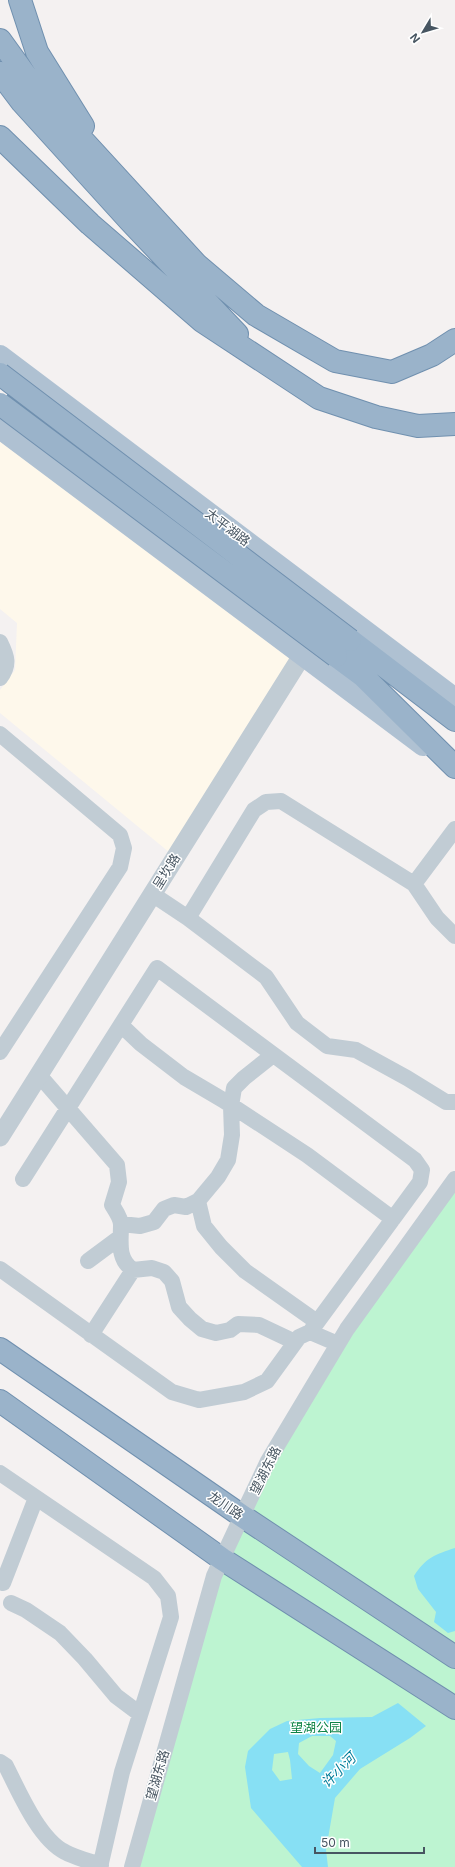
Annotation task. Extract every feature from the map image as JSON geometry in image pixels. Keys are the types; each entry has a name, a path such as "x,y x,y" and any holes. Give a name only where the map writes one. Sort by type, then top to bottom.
{"highway":[{"path":"20,0 37,52 112,173"},
{"path":"0,40 34,87 197,265 256,315 335,361 392,372 432,355 455,340"},
{"path":"0,73 22,102 130,221 227,324 275,369"},
{"path":"0,137 90,224 202,321 319,398 376,417 418,426 455,424"},
{"path":"0,374 343,648 363,676 455,768"},
{"path":"0,404 343,648 455,720"},
{"name":"龙川路","path":"0,1349 242,1516 455,1657"},
{"path":"0,1401 222,1559 455,1708"}],"main road":[{"name":"太平湖路","path":"0,356 455,699"},
{"path":"0,428 455,768"}],"street":[{"name":"呈坎路","path":"0,1137 302,654 337,609"},
{"path":"0,642 7,655 5,671 0,678"},
{"path":"0,734 120,835 124,848 120,867 0,1052"},
{"path":"188,918 254,810 266,802 281,801 414,884 437,918 455,936"},
{"path":"414,884 455,829"},
{"path":"152,894 188,918 266,977 297,1023 327,1046 356,1050 407,1078 446,1102 455,1102"},
{"path":"0,1269 172,1392 199,1400 244,1392 267,1381 299,1337 313,1327 420,1182 422,1170 415,1160 157,968 69,1109 23,1179"},
{"path":"121,1025 141,1044 184,1077 232,1106 307,1155 393,1219"},
{"path":"88,1261 120,1231 154,1222 164,1209 174,1205 186,1207 198,1201 218,1177 228,1160 232,1135 232,1106 234,1088 273,1055"},
{"path":"39,1075 117,1165 119,1182 112,1204 120,1231 123,1260 126,1266 133,1270 152,1268 164,1272 172,1281 179,1307 202,1329 216,1333 230,1330 238,1324 259,1325 295,1342"},
{"name":"望湖东路","path":"132,1867 214,1576 242,1516 268,1461 347,1329 455,1179"},
{"path":"198,1201 204,1226 221,1247 245,1271 313,1327 338,1344"},
{"path":"91,1334 133,1270"},
{"path":"0,1473 154,1578 168,1596 171,1617 122,1772 100,1866 64,1852 48,1838 37,1825 6,1766 0,1762"},
{"path":"36,1498 1,1583 10,1589 13,1598 6,1607 26,1610 60,1633 85,1659 116,1696 140,1714"}],"shaded area":[{"path":"0,428 303,654 175,857 0,713 0,690 15,670 17,623 0,609"}],"green space":[{"name":"望湖公园","path":"455,1179 455,1867 132,1867 214,1576 268,1461"}],"water":[{"path":"455,1548 455,1631 448,1633 434,1622 436,1612 418,1589 414,1576 427,1561 442,1552"},
{"name":"许小河","path":"398,1703 426,1726 410,1738 360,1769 335,1798 326,1850 328,1867 302,1867 251,1808 245,1767 248,1751 270,1729 287,1721 320,1718 372,1717","holes":["312,1736 330,1736 336,1741 333,1755 320,1773 309,1766 298,1754 299,1743","288,1752 292,1779 280,1781 272,1770 274,1754"]}]}
